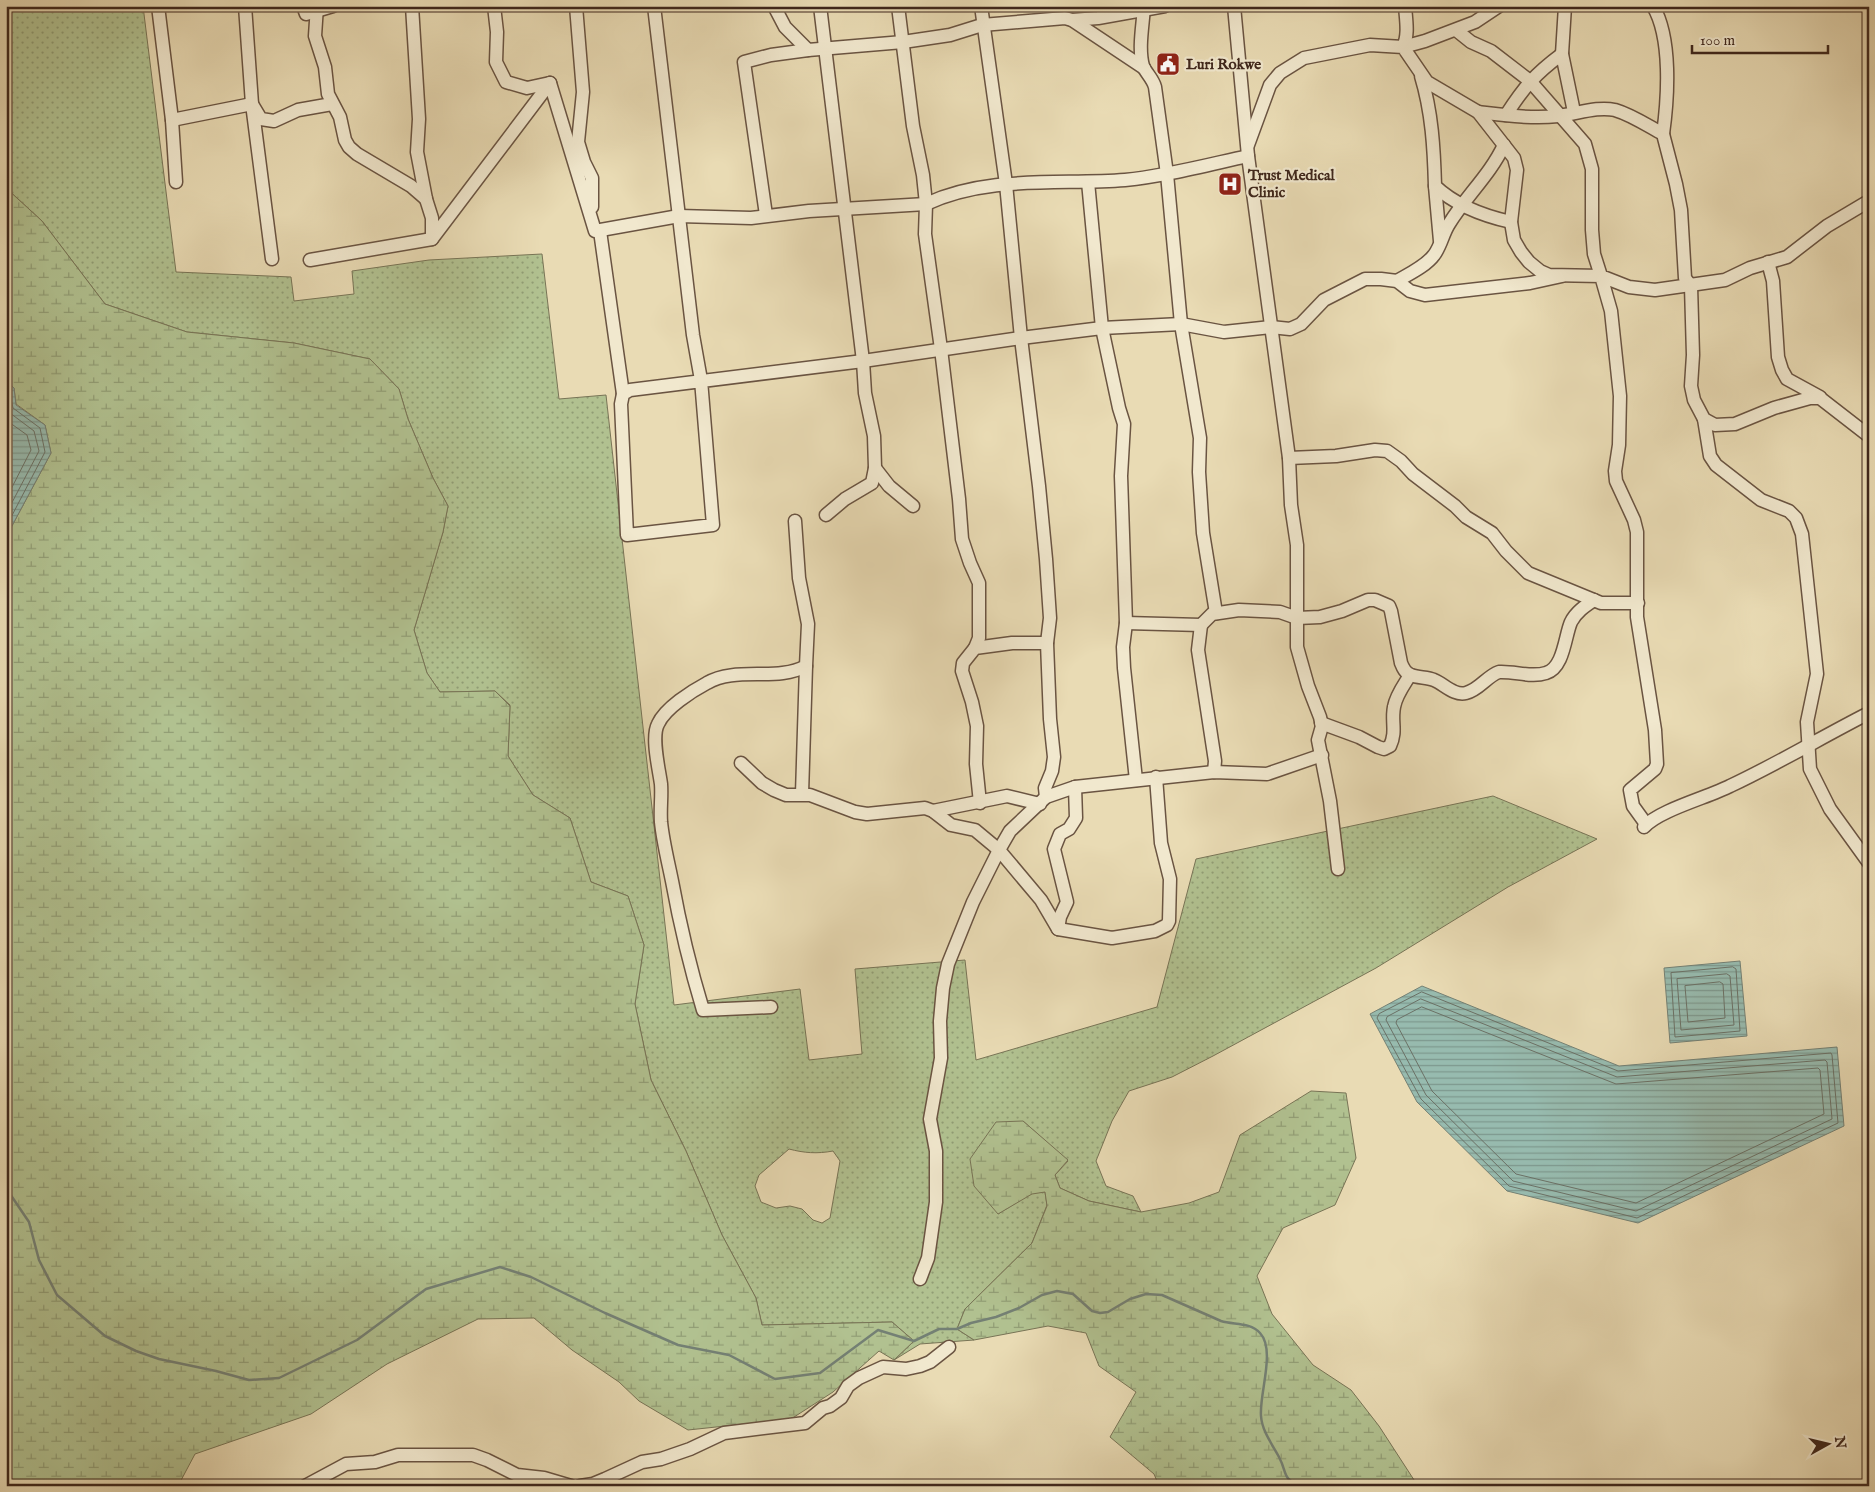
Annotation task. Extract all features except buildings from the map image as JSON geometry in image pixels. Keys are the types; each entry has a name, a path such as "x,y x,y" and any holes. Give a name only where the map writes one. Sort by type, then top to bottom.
{"street":[{"path":"158,6 172,120 176,182"},
{"path":"245,6 252,104 272,259"},
{"path":"303,6 306,14 317,9 333,6"},
{"path":"412,6 419,119 417,152 426,199 432,218 432,239"},
{"path":"494,6 497,32 496,62 506,82 527,88 550,83"},
{"path":"576,6 583,92 578,142 584,162 592,178 591,196 623,394 621,425 627,535 713,525 701,380 693,335 654,6"},
{"path":"774,6 785,27 808,50"},
{"path":"820,6 863,361 865,393 874,436 875,468 872,483 844,499 826,515"},
{"path":"898,6 913,126 923,175 926,204 925,234 942,350 962,539 979,583 979,638 975,648 963,663 962,672 972,702 977,726 976,764 980,803"},
{"path":"980,6 1006,184 1021,338 1040,486 1046,559 1050,618 1047,644 1050,719 1054,757 1052,771 1045,788 1043,800"},
{"path":"766,215 744,62 771,55 808,50 903,42 950,35 982,25 1067,15 1098,18 1144,8 1166,6"},
{"path":"1234,6 1248,151 1289,458 1291,505 1297,545 1297,646 1321,723 1318,740 1330,801 1338,869"},
{"path":"1403,47 1406,41 1405,6"},
{"path":"1248,151 1270,85 1280,73 1304,58 1370,45 1403,47 1425,41 1475,22 1499,6"},
{"path":"1565,6 1562,54 1574,112"},
{"path":"1653,6 1661,20"},
{"path":"1659,6 1666,66 1667,94 1663,134 1681,210 1685,278 1691,286 1691,386 1694,400 1704,419 1710,456 1716,465 1761,500 1788,511 1796,518 1802,534 1817,674 1807,722 1810,769 1824,800 1869,863"},
{"path":"1144,8 1142,51 1144,68"},
{"path":"317,9 316,36 326,67 326,84 332,104 340,117 345,140 349,147 357,154 411,186 426,199"},
{"path":"1067,15 1144,68 1155,87 1167,174 1181,324 1200,438 1199,472 1203,533 1216,613"},
{"path":"1456,30 1471,42 1492,51 1530,81 1584,144 1589,156 1593,187 1592,230 1594,254 1611,311 1619,386 1620,439 1615,471 1616,481 1634,520 1637,532 1637,617 1655,730 1657,764 1652,772 1636,783 1630,790 1633,806 1645,825 1676,808 1729,787 1869,713"},
{"path":"1403,47 1427,82 1478,112 1514,158 1516,170 1510,222 1514,240 1529,262 1540,271 1549,275 1601,276 1629,287 1655,290 1725,280 1768,262 1787,257 1827,226 1869,201"},
{"path":"1506,115 1522,90 1540,70 1562,54"},
{"path":"1420,74 1426,92 1433,132 1440,241"},
{"path":"550,83 597,231"},
{"path":"310,260 432,239 550,83"},
{"path":"172,120 252,104"},
{"path":"252,104 261,118 274,121 298,110 332,104"},
{"path":"1478,112 1506,115 1559,116 1601,109 1615,110 1663,134"},
{"path":"1397,281 1434,255 1449,224 1492,168 1504,145"},
{"path":"597,231 679,216 752,218 766,215 926,204 941,197 975,188 1006,184 1126,180 1167,174 1248,151"},
{"path":"1088,182 1102,328 1124,424 1121,476 1126,623 1123,647 1136,780"},
{"path":"1435,186 1446,197 1462,205 1510,222"},
{"path":"1768,262 1773,281 1778,357 1782,370 1787,378 1820,398 1869,436"},
{"path":"623,394 630,390 701,380 863,361 1102,328 1181,324 1224,332 1271,328 1290,329 1301,324 1324,300 1365,279 1397,281 1410,291 1425,296 1530,284 1562,276"},
{"path":"1704,419 1715,425 1734,424 1774,408 1810,398 1820,398"},
{"path":"1289,458 1336,456 1375,450 1387,451 1401,461 1413,474 1447,499 1466,518 1492,533 1506,551 1528,573 1601,603 1638,603"},
{"path":"875,468 889,486 913,506"},
{"path":"795,521 799,578 808,624 802,794"},
{"path":"1280,612 1289,605 1297,594"},
{"path":"1214,772 1215,761 1198,650 1201,625 1208,616 1239,610 1280,612 1296,618 1320,616 1368,600 1384,603 1389,606 1394,621 1401,663 1405,671 1410,675 1436,681 1460,694 1471,692 1494,674 1500,672 1534,675 1552,671 1563,651 1571,622 1580,610 1594,600"},
{"path":"1126,623 1201,625"},
{"path":"975,648 1012,643 1047,644"},
{"path":"771,1006 703,1010 682,936 664,844 661,822 657,724 685,696 709,681 728,676 794,671 806,666"},
{"path":"1321,723 1359,737 1378,747 1390,746 1395,732 1394,706 1402,687 1410,675"},
{"path":"920,1279 928,1258 936,1202 936,1151 930,1118 941,1058 940,1021 943,988 948,964 973,902 998,850 1010,831 1043,800 1075,787 1214,772 1266,774 1322,755"},
{"path":"741,763 762,783 786,795 802,794 822,799 855,812 867,814 925,808 933,811 951,825 975,830 998,850 1041,900 1058,929"},
{"path":"1058,929 1112,938 1155,931 1167,925 1170,917 1170,879 1161,843 1156,777"},
{"path":"1058,929 1060,917 1067,902 1054,849 1060,834 1069,829 1076,818 1075,787"},
{"path":"933,811 1007,796 1043,800"},
{"path":"580,1486 593,1484 642,1462 661,1459 690,1449 724,1433 805,1423 823,1408 830,1406 841,1398 848,1386 859,1378 883,1367 906,1369 920,1366 930,1362 949,1347"},
{"path":"305,1486 346,1464 375,1462 398,1456 473,1455 517,1475 544,1478 571,1486"}],"green space":[{"path":"6,6 143,6 176,272 291,277 294,301 354,294 352,271 429,260 542,254 559,399 606,395 674,1005 800,989 809,1060 862,1054 855,969 965,960 976,1060 1157,1007 1196,859 1493,796 1597,839 1508,887 1376,968 1213,1056 1172,1077 1129,1091 1112,1121 1096,1161 1106,1186 1133,1196 1141,1212 1089,1201 1060,1188 1055,1175 1068,1161 1023,1121 998,1214 1032,1193 1045,1192 1047,1205 1032,1243 965,1309 957,1329 974,1340 920,1344 894,1360 914,1341 892,1322 762,1325 756,1298 722,1235 686,1151 651,1080 635,1004 644,945 628,896 591,882 570,818 533,795 508,756 510,705 495,691 440,692 427,673 414,630 443,532 448,506 433,478 408,419 399,389 370,359 294,343 187,332 105,304 42,221 6,188","holes":["789,1149 816,1153 833,1151 840,1161 830,1218 822,1223 813,1220 802,1209 790,1206 776,1208 761,1202 755,1186 759,1175"]},
{"path":"6,188 42,221 105,304 187,332 294,343 370,359 399,389 408,419 433,478 448,506 443,532 414,630 427,673 440,692 495,691 510,706 508,756 533,795 570,818 591,882 628,896 644,945 635,1004 651,1080 686,1151 722,1235 756,1298 762,1325 892,1322 914,1341 894,1360 879,1351 833,1392 791,1419 688,1430 639,1401 619,1382 572,1350 534,1318 478,1319 387,1364 311,1414 195,1454 178,1486 6,1486 6,537 51,453 45,425 16,404 14,388 6,381"},
{"path":"1311,1091 1346,1093 1356,1158 1335,1205 1283,1228 1257,1276 1272,1314 1313,1365 1351,1390 1379,1426 1416,1483 1421,1486 1159,1486 1154,1474 1110,1437 1136,1392 1099,1366 1086,1333 1048,1326 974,1340 957,1329 965,1309 1032,1243 1047,1206 1045,1192 1032,1194 998,1214 974,1186 970,1159 996,1122 1023,1121 1068,1160 1055,1175 1060,1188 1089,1201 1141,1212 1189,1203 1219,1192 1240,1135"}],"water":[{"path":"6,381 14,388 16,405 45,425 51,453 6,537"},
{"path":"1740,961 1747,1036 1670,1043 1664,968"},
{"path":"1422,986 1619,1066 1837,1047 1844,1126 1638,1223 1507,1191 1417,1102 1370,1014"}],"waterway":[{"path":"6,1188 29,1222 39,1260 57,1295 105,1336 136,1351 159,1359 249,1380 279,1378 357,1340 426,1289 500,1267 531,1277 605,1313 678,1345 729,1355 775,1379 820,1373 878,1330 914,1341 939,1329 957,1329 971,1323 996,1317 1019,1308 1042,1295 1057,1291 1073,1294 1092,1311 1100,1313 1108,1312 1130,1299 1146,1294 1162,1295 1221,1321 1247,1325 1260,1333 1265,1341 1267,1350 1261,1407 1262,1422 1286,1475 1290,1480 1301,1486"}],"place":[{"name":"Luri Rokwe","path":"1168,64"},
{"name":"Trust Medical Clinic","path":"1230,184"}]}
